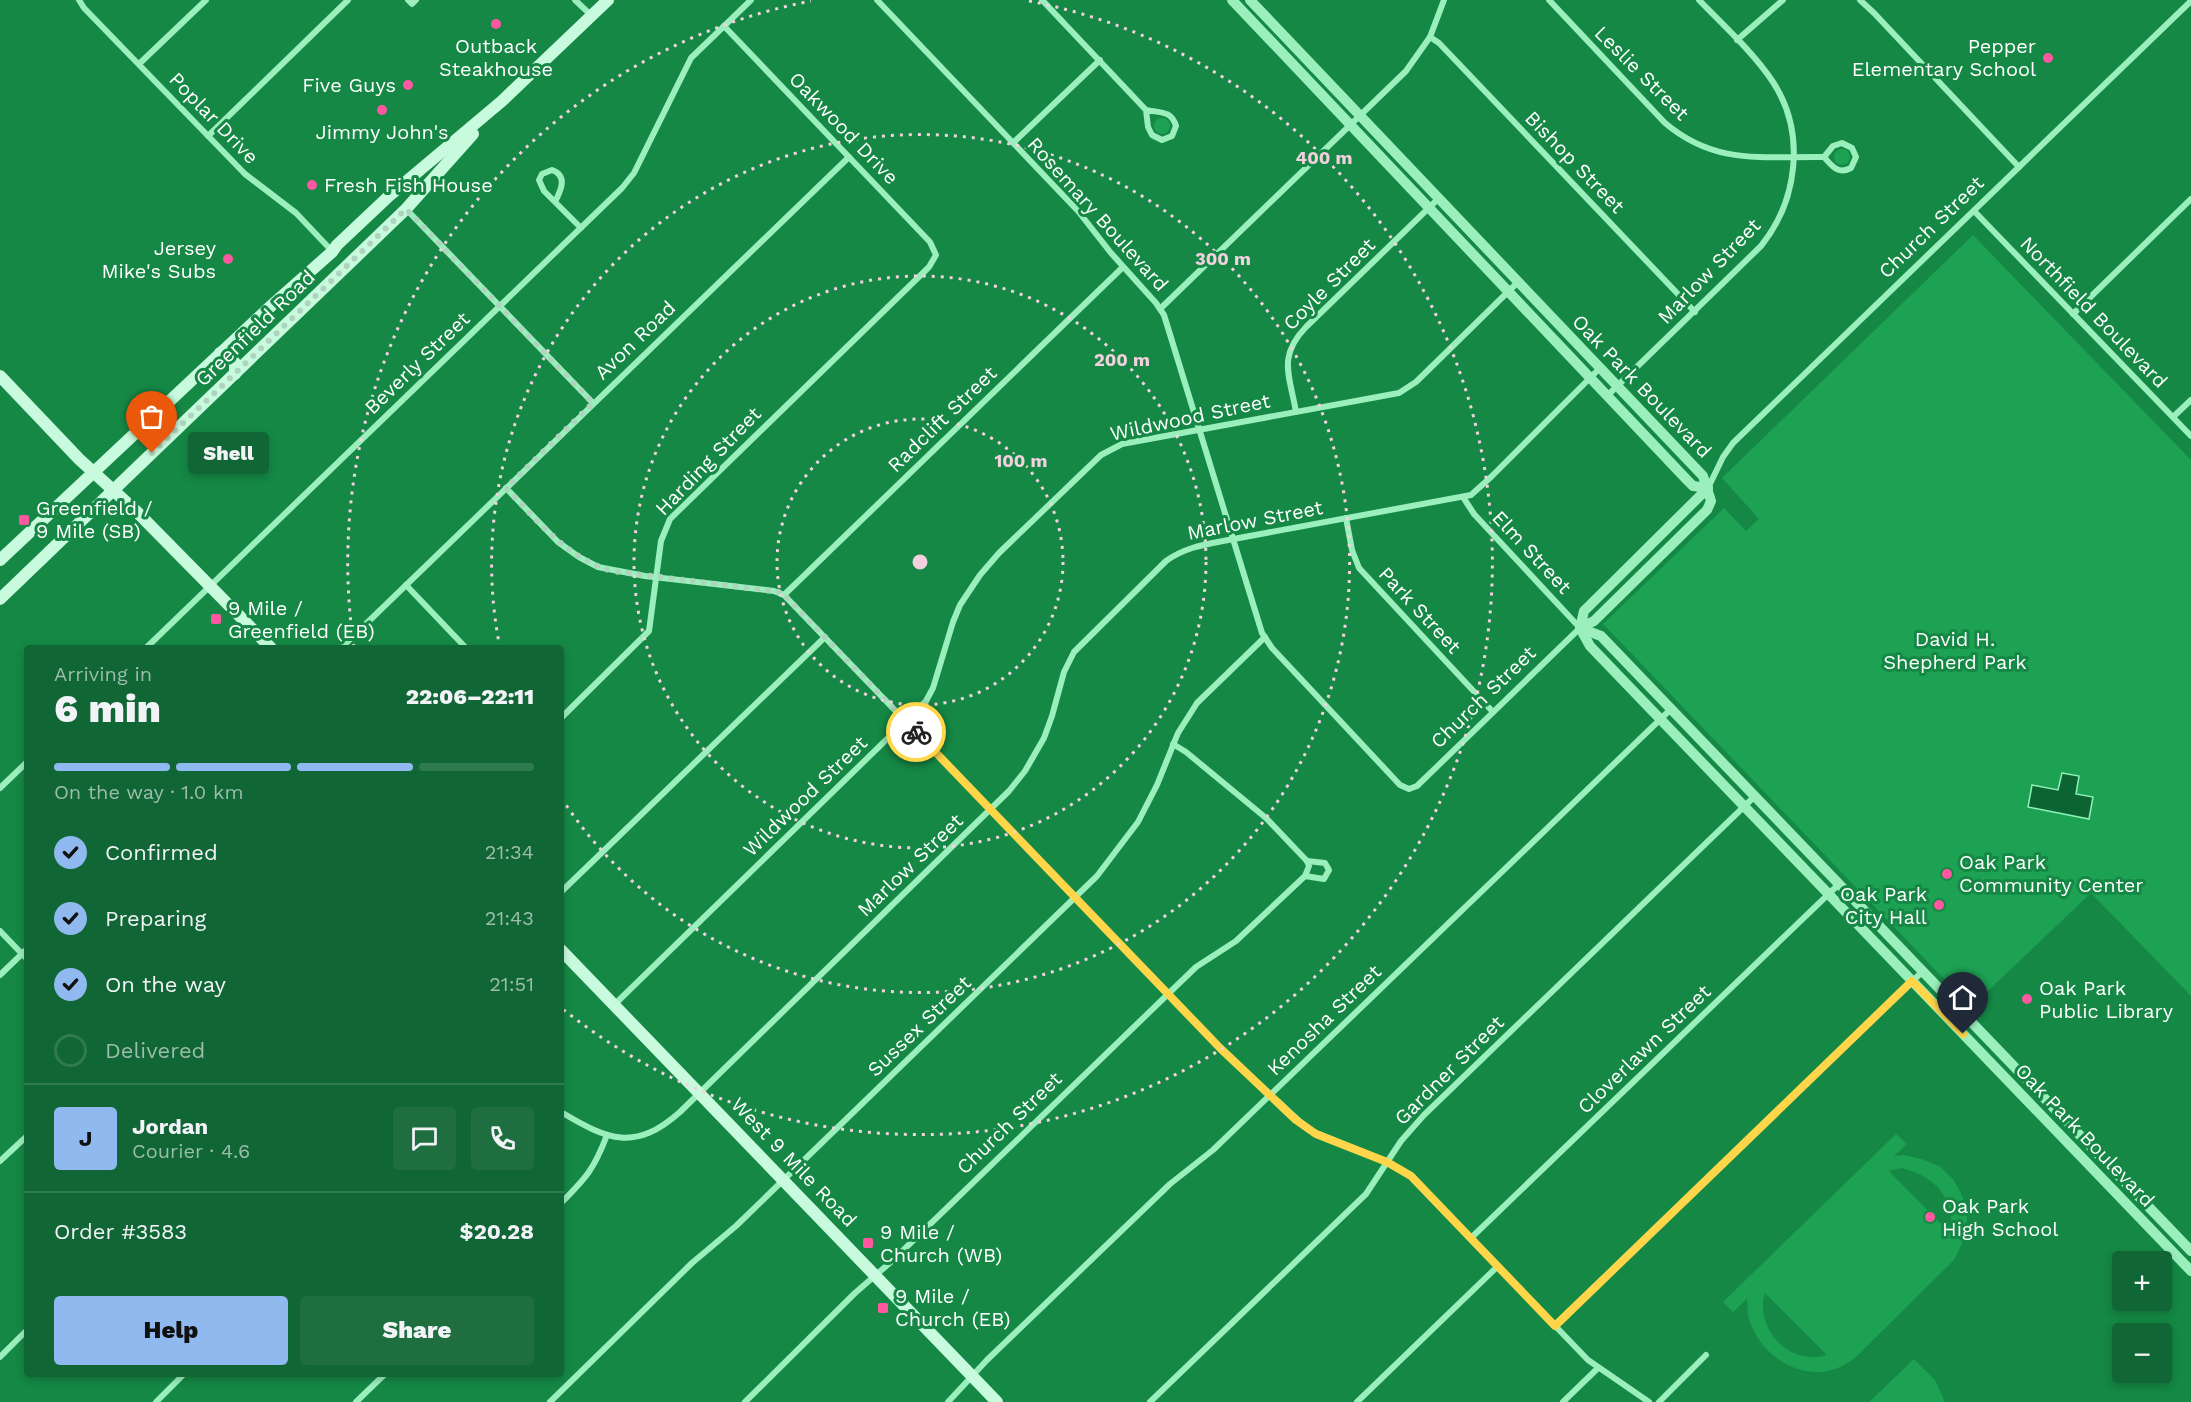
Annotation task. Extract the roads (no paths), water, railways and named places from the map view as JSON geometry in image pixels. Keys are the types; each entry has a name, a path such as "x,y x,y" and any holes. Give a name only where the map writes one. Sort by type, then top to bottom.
{"main road":[{"name":"Greenfield Road","path":"0,560 390,196 502,101 608,0"},
{"name":"Greenfield Road","path":"1,596 114,491 406,209 502,101"},
{"path":"271,306 274,318 284,327"},
{"path":"220,353 229,355 235,363 235,374"},
{"path":"0,376 93,472 211,586 268,645"},
{"name":"West 9 Mile Road","path":"564,953 997,1402"}],"street":[{"name":"Poplar Drive","path":"79,0 84,8 253,181 296,213 332,252"},
{"path":"139,64 206,0"},
{"path":"208,136 347,0"},
{"path":"408,0 412,4 416,0"},
{"path":"575,0 591,16"},
{"name":"Beverly Street","path":"149,645 622,188 634,173 691,58 751,0"},
{"name":"Rosemary Boulevard","path":"877,0 1078,211 1160,309 1258,622 1265,637 1272,648 1400,784 1409,789"},
{"path":"1042,0 1146,110 1148,127 1152,135 1162,140 1172,136 1176,126 1174,118 1164,112 1146,110"},
{"name":"Oak Park Boulevard","path":"1250,0 1429,208 1688,481 1693,486 1708,488"},
{"path":"1160,309 1406,71 1430,36 1444,0"},
{"name":"Leslie Street","path":"1549,0 1665,123 1685,138 1725,154 1747,157 1824,157"},
{"name":"Marlow Street","path":"1607,396 1695,312 1768,237 1788,197 1794,156 1789,119 1777,88 1764,70 1699,0"},
{"path":"1737,40 1784,0"},
{"path":"1860,0 2019,167"},
{"name":"Oak Park Boulevard","path":"1236,1 1355,120 1439,198 1703,476 1708,488"},
{"name":"Church Street","path":"1580,628 1584,611 1708,488 1723,457 1733,443 2191,1"},
{"name":"Oakwood Drive","path":"724,26 930,242 936,255"},
{"name":"Bishop Street","path":"1430,36 1448,51 1695,312"},
{"path":"1013,143 1100,60"},
{"path":"1842,143 1852,148 1856,157 1851,168 1843,171 1834,168 1824,157 1833,146 1842,143"},
{"name":"Avon Road","path":"344,645 849,157"},
{"path":"555,202 562,188 562,180 556,171 552,170 542,174 539,180 544,191 555,202 581,228"},
{"name":"Coyle Street","path":"1296,412 1288,363 1292,343 1439,198"},
{"path":"2073,314 2191,200"},
{"path":"406,209 593,403"},
{"name":"Northfield Boulevard","path":"1974,211 2191,436"},
{"name":"Harding Street","path":"564,715 646,635 650,626 663,531 674,513 929,267 936,255"},
{"name":"Radclift Street","path":"784,595 1123,267"},
{"name":"Wildwood Street","path":"614,1005 926,701 933,688 949,632 960,605 980,575 1004,548 1108,450 1122,444 1404,391 1518,282"},
{"name":"Marlow Street","path":"564,1114 607,1136 630,1138 649,1134 670,1120 991,809 1025,771 1034,757 1052,716 1064,672 1074,652 1166,561 1193,547 1463,497 1478,490 1600,368"},
{"path":"2173,417 2191,400"},
{"path":"506,488 551,535 579,558 598,567 612,571 774,591 784,595 1220,1048 1270,1096 1309,1130 1387,1162 1403,1170 1417,1181 1598,1368 1649,1402"},
{"name":"Church Street","path":"1409,789 1417,786 1580,628 1594,621 1707,510 1712,501 1708,488"},
{"name":"Elm Street","path":"1463,497 1474,514 1580,628"},
{"name":"Park Street","path":"1346,518 1352,550 1359,568 1493,712"},
{"path":"1660,536 1670,547"},
{"path":"1621,575 1631,585"},
{"path":"406,585 463,645"},
{"name":"Oak Park Boulevard","path":"1580,628 1600,636 2191,1251"},
{"name":"Oak Park Boulevard","path":"1580,628 1590,646 2191,1271"},
{"path":"564,889 825,637"},
{"name":"Sussex Street","path":"550,1402 692,1263 736,1227 1106,866 1138,822 1157,785 1173,744 1197,703 1249,650 1265,637"},
{"name":"Kenosha Street","path":"948,1402 987,1360 1162,1192 1214,1150 1671,709"},
{"path":"1173,744 1186,752 1266,818 1307,861 1309,866 1305,876 1321,880 1329,874 1324,863 1307,861"},
{"path":"0,788 24,765"},
{"name":"Gardner Street","path":"1150,1402 1366,1194 1406,1135 1424,1115 1755,796"},
{"name":"Church Street","path":"745,1402 855,1293 876,1276 1200,964 1236,941 1305,876"},
{"name":"Cloverlawn Street","path":"1472,1238 1839,884"},
{"path":"0,931 24,953"},
{"path":"1879,946 1889,935"},
{"path":"0,975 24,955"},
{"path":"1555,1326 1923,971"},
{"path":"564,1200 588,1176 607,1136"},
{"path":"0,1161 24,1139"},
{"path":"1357,1402 1498,1266"},
{"path":"0,1357 24,1333"},
{"path":"1659,1402 1706,1355"},
{"path":"1563,1402 1598,1368"},
{"path":"156,1402 181,1377"},
{"path":"356,1402 382,1377"}],"place":[{"name":"Outback Steakhouse","path":"496,24"},
{"name":"Pepper Elementary School","path":"2048,58"},
{"name":"Five Guys","path":"408,85"},
{"name":"Jimmy John's","path":"382,110"},
{"name":"Fresh Fish House","path":"312,185"},
{"name":"Jersey Mike's Subs","path":"228,259"},
{"name":"Shell","path":"152,453"},
{"name":"Greenfield / 9 Mile (SB)","path":"24,520"},
{"name":"9 Mile / Greenfield (EB)","path":"216,619"},
{"name":"Oak Park Community Center","path":"1947,874"},
{"name":"Oak Park City Hall","path":"1939,905"},
{"name":"Oak Park Public Library","path":"2027,999"},
{"name":"Oak Park High School","path":"1930,1217"},
{"name":"9 Mile / Church (WB)","path":"868,1243"},
{"name":"9 Mile / Church (EB)","path":"883,1308"}],"park label":[{"name":"David H. Shepherd Park","path":"1955,650"}]}
